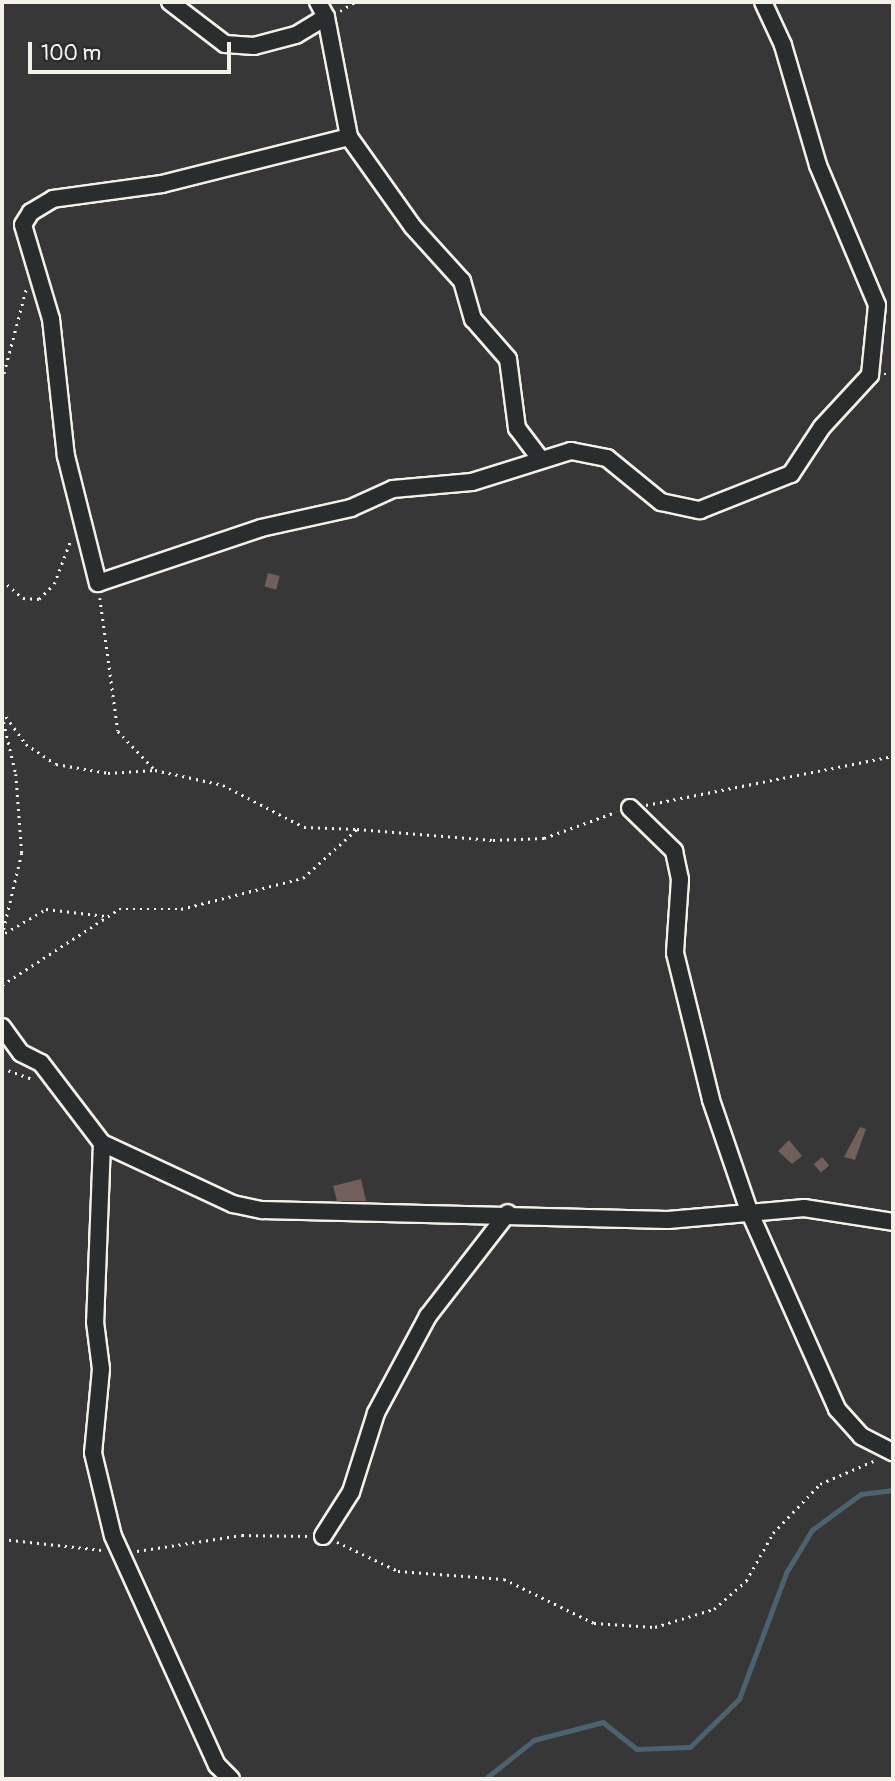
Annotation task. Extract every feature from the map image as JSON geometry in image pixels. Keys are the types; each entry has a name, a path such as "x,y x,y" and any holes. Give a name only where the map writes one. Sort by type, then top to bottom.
{"street":[{"path":"170,2 225,44 254,46 296,35 326,17"},
{"path":"318,2 326,17 349,136 466,287 473,319 508,359 517,428 540,459"},
{"path":"349,136 162,184 53,199 23,225 30,258 51,319 77,519 98,583 273,524 351,508 393,489 472,482 540,459 587,452 622,467 661,502 700,510 719,506 791,474 822,427 870,375 872,288 818,165 783,45 763,2"},
{"path":"630,808 674,851 680,879 675,953 711,1100 749,1211 837,1409 861,1436 888,1455"},
{"path":"2,1027 21,1053 41,1063 102,1143 249,1209 508,1213 668,1220 804,1208 893,1222"},
{"path":"102,1143 95,1322 100,1369 91,1440 111,1532 123,1551 217,1765 231,1779"},
{"path":"323,1536 351,1492 376,1413 428,1316 508,1213"}],"path":[{"path":"326,17 355,2"},
{"path":"2,380 30,258"},
{"path":"2,580 23,598 47,593 77,519"},
{"path":"98,583 118,731 155,770"},
{"path":"2,713 26,744 56,764 108,774 155,770 223,785 304,827 493,841 544,838 630,808 893,756"},
{"path":"2,713 15,763 22,853 2,936"},
{"path":"2,985 106,916 135,906 181,909 291,883 314,871 357,829"},
{"path":"2,936 46,908 106,916"},
{"path":"2,1068 38,1081"},
{"path":"2,1539 123,1551 242,1535 323,1536 398,1571 496,1577 545,1594 594,1623 655,1627 714,1609 746,1581 773,1533 820,1484 888,1455"}],"building":[{"path":"268,573 280,576 276,589 265,587"},
{"path":"860,1127 866,1129 855,1160 844,1157"},
{"path":"789,1140 802,1156 792,1164 778,1151"},
{"path":"822,1157 829,1165 821,1173 814,1164"},
{"path":"361,1179 366,1201 337,1201 333,1186"}],"waterway":[{"path":"485,1779 534,1740 603,1722 637,1749 690,1747 739,1699 786,1573 812,1530 861,1494 893,1490"}]}
